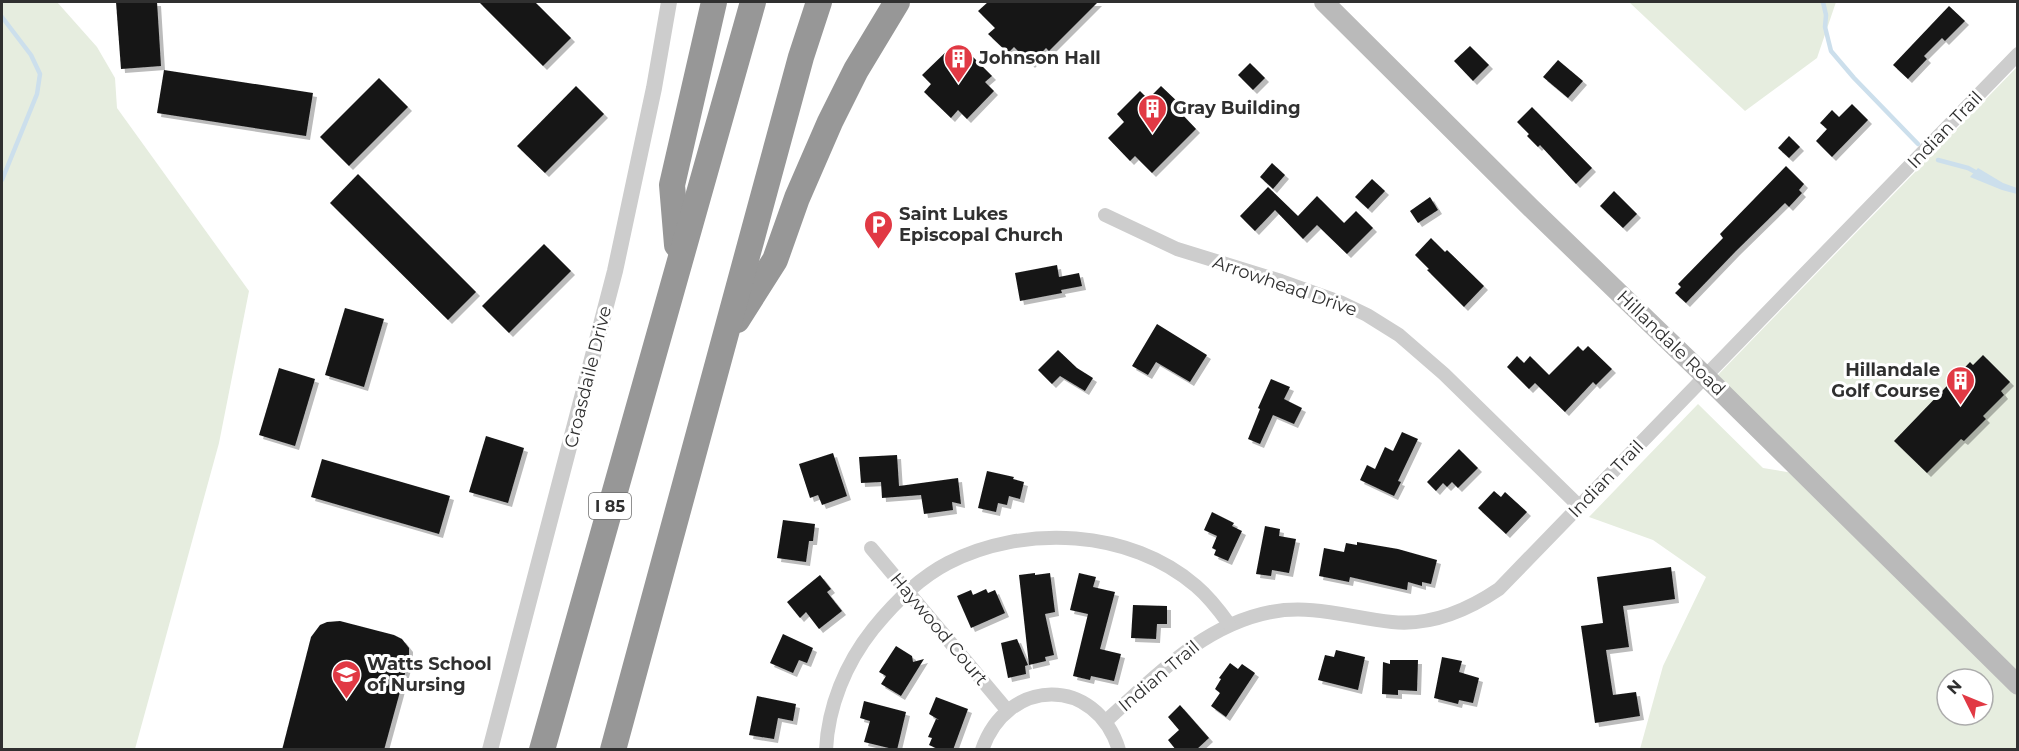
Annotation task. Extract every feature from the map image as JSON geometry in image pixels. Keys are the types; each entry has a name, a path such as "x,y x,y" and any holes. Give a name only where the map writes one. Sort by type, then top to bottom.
{"highway":[{"path":"678,263 672,185 714,2"},
{"name":"I 85","path":"542,750 753,2"},
{"path":"613,750 801,57 819,2"},
{"path":"723,343 775,260 797,198 825,131 856,70 897,2"}],"main road":[{"name":"Hillandale Road","path":"1324,2 2018,685"}],"street":[{"name":"Croasdaile Drive","path":"490,750 615,272 652,99 669,2"},
{"name":"Indian Trail","path":"1106,721 1175,660 1229,624 1270,612 1296,609 1320,609 1393,622 1427,621 1441,618 1478,603 1499,589 2018,54"},
{"name":"Arrowhead Drive","path":"1105,215 1177,249 1340,302 1367,315 1399,335 1444,374 1579,506"},
{"path":"826,750 830,721 839,687 850,663 884,616 908,592 940,568 971,553 1001,543 1070,538 1117,545 1159,561 1194,584 1209,598 1229,624"},
{"name":"Haywood Court","path":"871,548 1007,710"},
{"name":"Indian Trail","path":"982,750 996,721 1007,710 1035,696 1051,694 1066,696 1089,706 1106,721 1114,734 1119,750"}],"shaded area":[{"path":"2,2 57,2 97,47 115,78 117,108 249,291 219,443 135,749 2,749"},
{"path":"1629,2 1836,2 1817,58 1745,111"},
{"name":"Hillandale Golf Course","path":"2017,67 2017,749 1640,749 1663,666 1706,577 1653,540 1589,517 1698,404 1763,468 1799,474 1715,378"}],"water":[{"path":"1978,168 2003,183 2017,188 2017,194 1970,177"}],"building":[{"path":"116,2 157,2 161,66 121,69"},
{"path":"479,2 535,2 571,38 543,66"},
{"path":"988,2 1098,2 1049,51 1046,48 1031,64 1014,47 1008,53 988,34 995,28 978,11"},
{"path":"1949,6 1965,21 1945,41 1942,38 1924,56 1927,59 1908,79 1893,65"},
{"path":"1470,46 1489,65 1473,81 1454,61"},
{"name":"Johnson Hall","path":"950,48 958,56 965,49 992,76 985,82 994,91 967,119 958,110 951,118 924,92 931,84 922,75"},
{"path":"1558,60 1583,81 1568,98 1543,77"},
{"path":"1250,63 1265,78 1253,90 1238,75"},
{"path":"164,70 313,93 306,136 157,113"},
{"path":"379,78 408,107 349,166 320,137"},
{"path":"576,86 604,114 545,173 517,146"},
{"name":"Gray Building","path":"1161,86 1182,106 1178,110 1196,129 1152,173 1135,156 1130,161 1108,138 1124,122 1117,114 1140,91 1148,99"},
{"path":"1852,104 1868,120 1832,157 1816,141 1827,129 1820,123 1832,110 1839,117"},
{"path":"1532,107 1592,168 1576,184 1540,145 1538,147 1527,136 1529,134 1517,122"},
{"path":"1789,136 1800,147 1789,158 1778,148"},
{"path":"1272,163 1285,175 1273,189 1260,177"},
{"path":"1786,166 1804,184 1799,190 1802,193 1789,207 1785,203 1686,303 1675,293 1681,287 1678,284 1723,238 1720,234"},
{"path":"358,174 476,292 448,320 330,203"},
{"path":"1372,179 1385,191 1368,209 1355,197"},
{"path":"1268,187 1298,216 1317,196 1344,223 1356,211 1373,228 1347,254 1317,225 1303,239 1275,210 1255,231 1240,216"},
{"path":"1614,191 1637,214 1623,228 1600,206"},
{"path":"1430,197 1438,210 1418,223 1410,211"},
{"path":"1431,238 1445,252 1447,250 1484,286 1464,307 1415,255"},
{"path":"544,244 571,271 509,333 482,306"},
{"path":"1057,265 1059,277 1079,273 1082,286 1061,290 1062,293 1020,301 1015,273"},
{"path":"345,308 384,319 364,387 325,375"},
{"path":"1157,324 1207,355 1190,382 1156,362 1148,375 1132,366"},
{"path":"1578,346 1583,351 1588,346 1612,369 1596,385 1593,382 1565,412 1535,383 1529,389 1507,367 1517,356 1524,363 1530,356 1549,375"},
{"path":"1058,350 1077,368 1093,378 1085,391 1060,376 1052,384 1038,370"},
{"name":"Hillandale Golf Course","path":"1983,355 2010,382 2001,391 2004,395 1983,416 1986,419 1964,441 1961,439 1927,473 1894,441 1970,362 1973,365"},
{"path":"279,368 315,379 295,446 259,435"},
{"path":"1271,379 1290,387 1284,399 1302,408 1294,424 1273,415 1260,444 1248,439"},
{"path":"1402,432 1418,439 1398,481 1401,482 1394,496 1360,480 1367,465 1375,469 1385,447 1393,451"},
{"path":"486,436 524,448 508,503 469,492"},
{"path":"1459,449 1478,468 1458,488 1452,482 1447,487 1443,483 1436,491 1427,482"},
{"path":"833,453 847,496 822,505 818,495 810,498 799,464"},
{"path":"897,455 899,486 958,478 961,504 952,502 953,510 924,514 921,495 882,498 881,482 861,483 859,457"},
{"path":"322,459 450,496 439,534 311,497"},
{"path":"987,471 1014,477 1013,479 1024,482 1020,499 1009,496 1007,505 998,503 996,512 978,508"},
{"path":"1494,491 1501,497 1505,492 1527,512 1506,534 1478,508"},
{"path":"1212,512 1234,523 1232,526 1242,531 1228,561 1214,555 1216,550 1212,548 1217,536 1204,530"},
{"path":"783,520 815,524 813,541 809,541 806,562 777,558"},
{"path":"1265,526 1280,529 1279,536 1296,539 1289,573 1272,570 1271,576 1256,574"},
{"path":"1357,542 1398,549 1437,560 1431,584 1422,582 1422,586 1408,582 1407,590 1350,577 1349,582 1319,576 1324,548 1344,552 1346,543 1357,545"},
{"path":"1671,567 1675,599 1623,606 1629,647 1606,650 1613,695 1636,692 1640,716 1595,723 1581,626 1603,623 1597,577"},
{"path":"1035,573 1035,575 1050,573 1055,612 1045,614 1054,655 1045,657 1046,661 1029,665 1019,575"},
{"path":"1079,573 1096,577 1093,587 1115,592 1100,649 1121,654 1114,681 1091,676 1090,680 1073,676 1088,614 1070,610"},
{"path":"820,575 831,589 827,592 842,611 819,629 806,612 800,618 787,602"},
{"path":"986,589 988,593 995,590 1005,613 971,628 957,596 971,590 973,595"},
{"path":"1133,605 1167,606 1167,624 1157,624 1156,639 1131,638"},
{"name":"Watts School of Nursing","path":"340,621 394,635 402,639 409,648 409,659 384,750 282,750 311,637 320,625"},
{"path":"783,634 813,648 807,663 799,660 793,673 770,663"},
{"path":"1017,639 1028,665 1025,666 1026,674 1008,678 1001,643"},
{"path":"896,646 912,656 913,662 924,659 901,696 881,684 886,676 879,672"},
{"path":"1336,650 1365,657 1358,690 1318,680 1325,655 1334,657"},
{"path":"1442,657 1462,661 1459,672 1479,678 1473,703 1459,700 1458,704 1434,698"},
{"path":"1390,660 1418,660 1417,691 1398,690 1398,695 1382,694 1383,662 1390,664"},
{"path":"1230,663 1238,669 1242,664 1255,673 1226,717 1211,706 1220,693 1215,689 1221,679 1219,678"},
{"path":"757,696 796,704 793,721 778,718 774,739 749,735"},
{"path":"936,697 968,709 953,750 940,750 929,745 932,738 928,737 936,719 939,720 929,714"},
{"path":"864,701 906,712 897,750 864,742 870,721 860,718"},
{"path":"1180,705 1209,738 1196,750 1176,750 1168,740 1179,730 1168,717"}],"waterway":[{"path":"1823,2 1826,15 1825,27 1831,51 1918,144"},
{"path":"2,17 31,55 40,74 37,94 2,180"},
{"path":"1938,160 1968,168 1979,174"}],"place":[{"name":"Johnson Hall","path":"958,84"},
{"name":"Gray Building","path":"1152,134"},
{"name":"Saint Lukes Episcopal Church","path":"878,250"},
{"name":"Hillandale Golf Course","path":"1961,406"},
{"name":"Watts School of Nursing","path":"346,700"}]}
